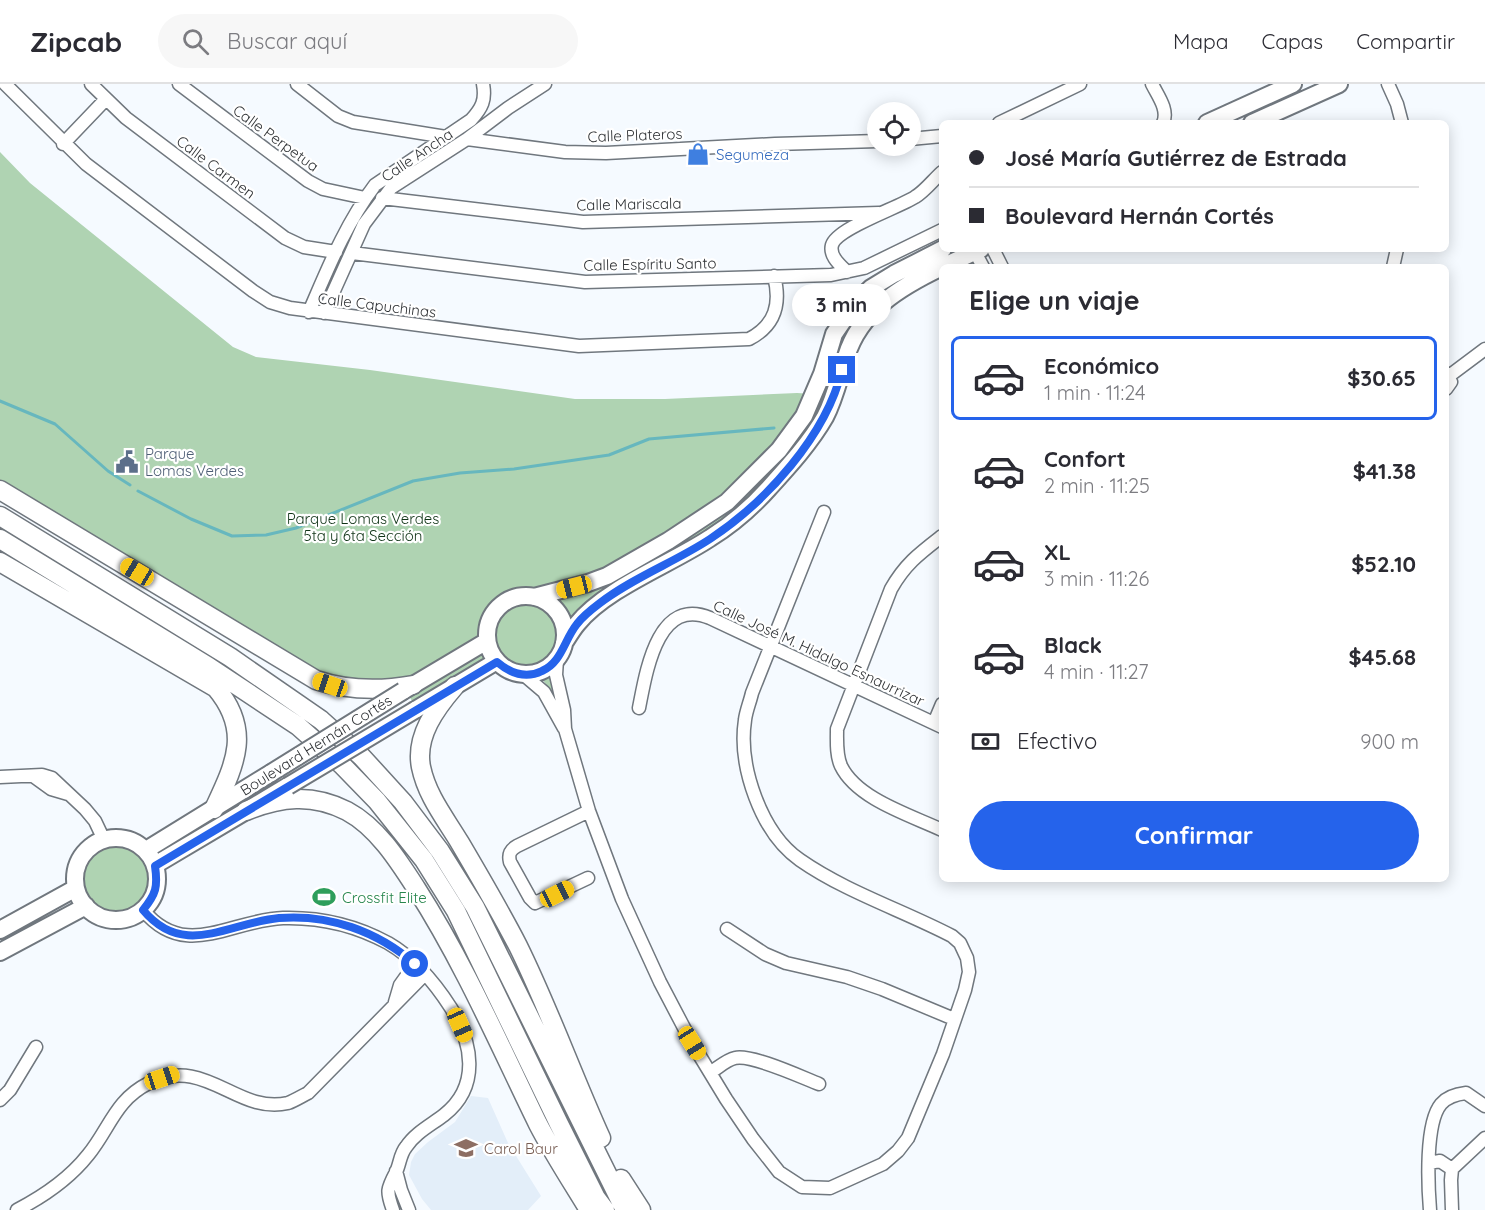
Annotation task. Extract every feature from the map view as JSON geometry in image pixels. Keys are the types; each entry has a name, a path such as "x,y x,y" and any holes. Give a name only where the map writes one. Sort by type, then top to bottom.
{"highway":[{"path":"0,490 316,680 357,689 408,688"},
{"path":"0,516 230,657 321,720 361,756 403,802 440,851 475,907 625,1210"},
{"path":"0,539 209,667 298,726 342,765 377,801 424,860 456,911 596,1198 604,1210"},
{"path":"0,562 216,688 230,708 238,733 237,748 229,777 214,809"},
{"path":"455,686 438,705 425,733 420,764 426,787 485,885 518,947 610,1159 641,1210"},
{"path":"246,811 285,799 312,800 330,804 364,822 384,843 436,919 539,1127 589,1210"}],"main road":[{"path":"1237,117 1293,84"},
{"path":"1259,120 1339,84"},
{"path":"939,251 894,273 871,288 849,311 834,334 822,374 804,417 784,443 727,502 668,541 607,576 534,597 515,598 499,606 489,622 487,641 490,652 497,662 514,673 524,675 543,670 557,659 564,643 577,624 602,602 711,538 742,514 793,462 829,409 852,341 871,312 885,300 939,269"},
{"path":"948,264 974,252"},
{"path":"784,443 804,448"},
{"path":"784,443 793,462"},
{"path":"534,597 550,604 561,618 564,626 564,643"},
{"name":"Boulevard Hernán Cortés","path":"146,850 487,641"},
{"name":"Boulevard Hernán Cortés","path":"155,866 497,662"},
{"path":"115,837 137,843 146,850 155,866 158,882 153,898 143,910 129,918 113,920 98,916 86,906 76,888 76,873 81,858 90,847 115,837"},
{"path":"0,930 76,888"},
{"path":"0,952 86,906"}],"street":[{"name":"Calle Capuchinas","path":"5,84 63,144 86,164 270,302 309,312 579,346 749,339 768,324 776,310 778,292 774,276"},
{"name":"Calle Carmen","path":"91,84 126,118 285,238 304,246 336,252"},
{"name":"Calle Perpetua","path":"179,84 308,181 323,189 364,198"},
{"path":"297,84 338,116 353,122 446,137"},
{"name":"Calle Ancha","path":"309,312 364,198 375,185 471,120 481,110 485,97 483,84"},
{"name":"Calle Ancha","path":"324,313 364,224 391,188 467,139 545,84"},
{"path":"1005,120 1080,84"},
{"path":"1152,84 1165,110 1164,120"},
{"path":"1389,85 1401,120"},
{"path":"63,144 106,99"},
{"path":"921,138 939,136"},
{"name":"Calle Plateros","path":"467,139 565,152 606,153 867,141"},
{"path":"847,272 834,258 832,244 838,236 918,195 939,175"},
{"name":"Calle Mariscala","path":"382,198 583,222 879,213"},
{"name":"Calle Espíritu Santo","path":"352,253 585,282 831,275 864,268 939,231"},
{"path":"1449,373 1485,349"},
{"path":"557,659 554,712 565,729 589,811 622,899 660,982 692,1043 742,1123 779,1172 802,1186 830,1188 883,1164 898,1151 908,1138 943,1054 969,972 967,958 960,943 952,936 838,883 798,859 777,837 754,796 744,746 745,720 752,693 824,512"},
{"path":"939,538 900,572 891,589 837,729 840,765 849,780 872,797 939,829"},
{"name":"Calle José M. Hidalgo Esnaurrizar","path":"639,708 650,659 658,640 672,620 690,613 698,614 938,725"},
{"path":"524,675 555,698"},
{"path":"0,777 33,776 51,789 68,795 85,809 104,840"},
{"path":"588,878 535,903 530,898 508,855 511,849 589,811"},
{"path":"143,910 162,928 180,936 209,934 281,918 326,920 362,930 391,945 415,964 443,995 464,1032 469,1056 469,1074 461,1096 446,1113 412,1139 405,1148 389,1182 387,1194 393,1210"},
{"path":"727,929 765,954 786,963 847,977 954,1019"},
{"path":"395,1003 400,985 415,964"},
{"path":"17,1210 43,1196 68,1177 89,1154 111,1117 127,1097 149,1083 175,1074 196,1076 245,1099 266,1104 288,1103 308,1093 425,974"},
{"path":"0,1100 10,1090 36,1047"},
{"path":"711,1072 732,1058 741,1058 768,1064 819,1084"},
{"path":"1430,1210 1429,1163 1433,1123 1439,1106 1452,1097 1466,1093 1485,1106"},
{"path":"1452,1210 1452,1169 1485,1138"},
{"path":"1429,1163 1440,1161 1452,1169"},
{"path":"396,1171 400,1190 409,1210"}],"shaded area":[{"name":"Carol Baur","path":"471,1096 488,1098 508,1143 541,1196 528,1210 431,1210 409,1175 415,1154 455,1122"}],"green space":[{"name":"Parque Lomas Verdes 5ta y 6ta Sección","path":"0,152 30,183 233,347 256,357 370,370 575,399 665,399 814,394 777,455 785,462 733,515 565,627 557,610 543,598 625,566 534,594 514,596 502,602 493,611 488,622 487,639 413,684 343,687 0,490"},
{"path":"941,252 966,252 944,264 939,264 939,266 883,296 799,442 793,436 835,336 858,304"},
{"path":"526,598 548,606 555,613 559,622 559,641 549,661 553,693 534,669 516,667 503,660 495,649 491,636 492,623 499,611 510,602"},
{"path":"487,640 493,656 415,706 408,694"},
{"path":"116,840 131,843 148,857 155,879 152,894 138,911 116,918 101,915 84,901 77,879 80,864 94,847"}],"waterway":[{"path":"0,401 55,424 108,471 130,485"},
{"path":"138,491 191,519 232,536 266,535 296,528 413,481 609,455 649,439 774,428"}],"place":[{"name":"Segumeza","path":"698,154"},
{"name":"Parque Lomas Verdes","path":"127,462"},
{"name":"Crossfit Elite","path":"324,897"},
{"name":"Carol Baur","path":"466,1148"}],"route":[{"path":"415,964 377,937 362,930 326,920 281,918 209,934 180,936 170,933 154,922 143,910 153,898 158,882 155,866 497,662 514,673 524,675 534,674 551,665 557,659 564,643 577,624 602,602 711,538 767,491 815,434 833,400 842,370"}]}
